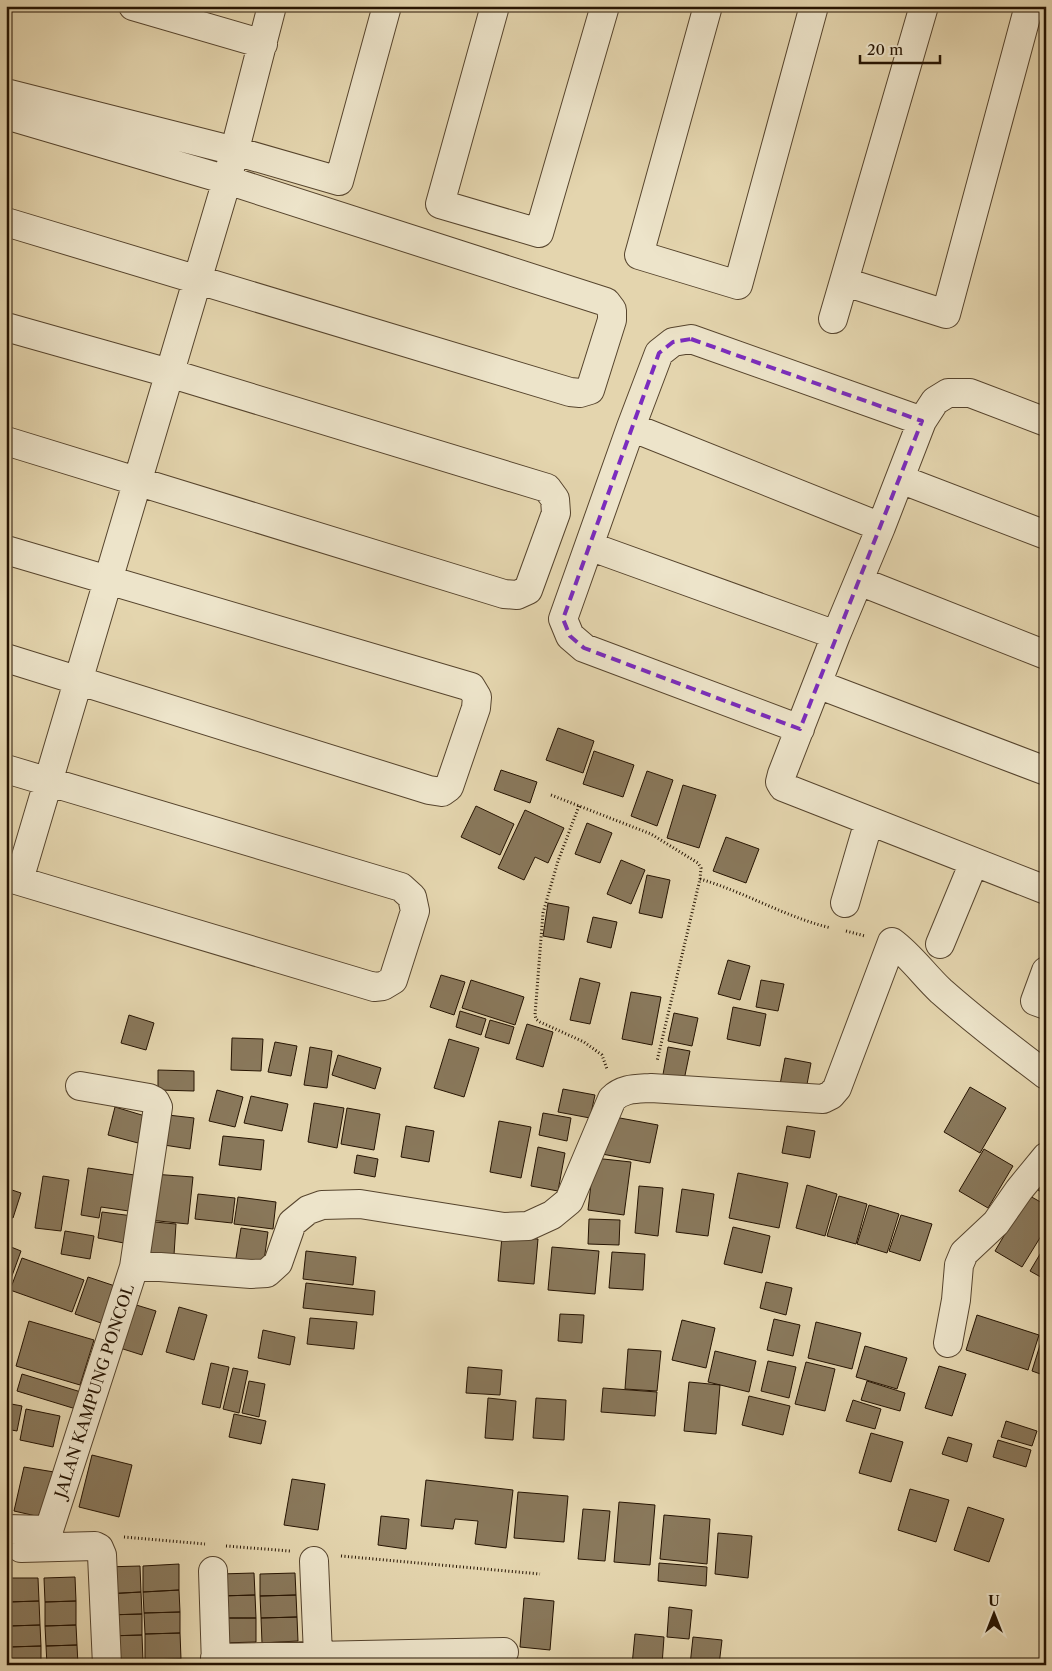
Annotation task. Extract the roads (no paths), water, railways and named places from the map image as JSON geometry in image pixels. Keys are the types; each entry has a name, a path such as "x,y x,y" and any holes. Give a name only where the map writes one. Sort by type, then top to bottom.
{"street":[{"path":"133,6 262,44"},
{"path":"6,769 47,781 401,887 412,897 415,911 393,980 383,986 374,987 12,878 47,781 78,680 226,180 272,6"},
{"path":"6,93 234,151 339,181 387,6"},
{"path":"495,6 440,204 539,233 604,6"},
{"path":"708,6 639,255 738,285 814,6"},
{"path":"833,319 924,6"},
{"path":"845,282 946,314 1029,6"},
{"path":"6,115 226,180 606,302 612,310 612,320 590,390 580,393 551,386 6,222"},
{"path":"6,326 547,488 555,500 556,513 528,590 517,595 504,594 6,442"},
{"path":"800,729 584,648 570,636 563,619 631,427 660,353 673,342 691,339 922,420"},
{"path":"1046,422 970,394 948,394 935,401 922,420 836,635 780,782 783,787 1046,890"},
{"path":"631,427 881,526"},
{"path":"900,479 1046,535"},
{"path":"589,546 836,635"},
{"path":"6,550 471,687 477,697 476,708 448,786 442,792 429,790 6,658"},
{"path":"859,581 1046,654"},
{"path":"817,684 1046,771"},
{"path":"845,903 870,821"},
{"path":"940,944 974,862"},
{"name":"JALAN KAMPUNG PONCOL","path":"6,1529 49,1530 134,1267 160,1267 250,1274 266,1273 278,1263 292,1223 308,1210 322,1205 360,1204 504,1227 528,1226 552,1215 569,1201 612,1099 624,1090 651,1088 823,1099 831,1095 838,1088 892,942 901,948 939,989 975,1020 1046,1075"},
{"path":"1046,971 1035,1001 1046,1005"},
{"path":"80,1086 149,1098 155,1101 158,1107 134,1267"},
{"path":"948,1343 956,1300 959,1265 964,1253 996,1223 1019,1190 1046,1158"},
{"path":"6,1548 95,1546 99,1548 102,1555 107,1665"},
{"path":"314,1561 318,1655"},
{"path":"213,1571 216,1661 318,1655 504,1652"}]}
